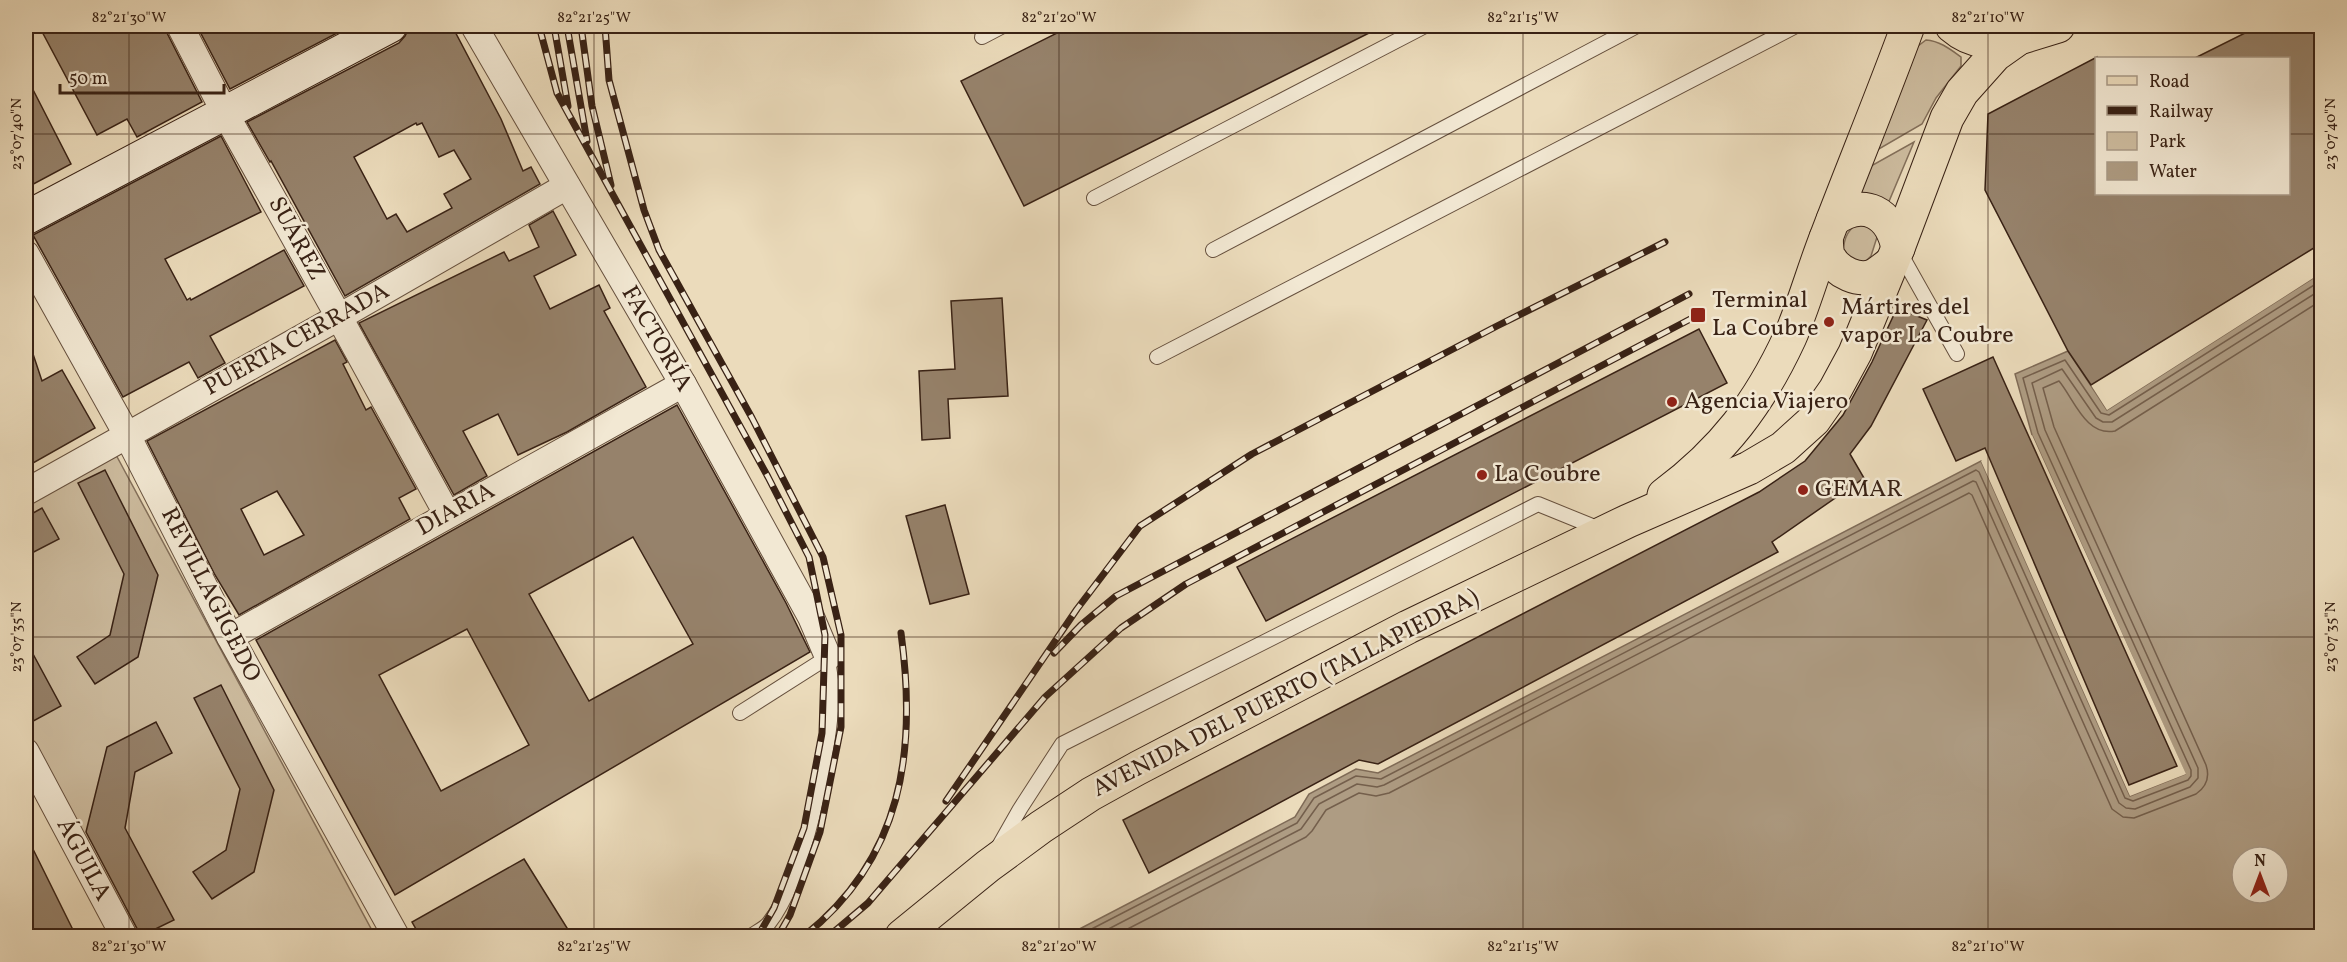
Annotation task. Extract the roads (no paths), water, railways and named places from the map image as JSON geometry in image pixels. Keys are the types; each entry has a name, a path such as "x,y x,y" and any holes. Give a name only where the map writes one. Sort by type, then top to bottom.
{"main road":[{"path":"1618,527 1686,479 1738,426 1766,385 1791,335 1908,26"},
{"path":"1952,26 1972,39 1993,42 2019,38 2058,26"},
{"path":"1618,527 1749,468 1783,448 1814,420 1835,390 1855,353 1947,118 1962,92 1982,68 1995,55 2019,38"},
{"path":"1865,209 1876,213 1889,223 1895,234 1894,256 1874,275 1865,278 1851,276 1833,263 1827,254 1830,229 1844,212 1865,209"},
{"name":"AVENIDA DEL PUERTO (TALLAPIEDRA)","path":"902,936 988,866 1091,794 1193,737 1407,627 1618,527"}],"street":[{"name":"SUÁREZ","path":"180,26 225,113 447,514"},
{"path":"26,218 390,26"},
{"name":"FACTORÍA","path":"474,26 683,384 811,617 828,657"},
{"name":"PUERTA CERRADA","path":"26,492 567,186"},
{"name":"REVILLAGIGEDO","path":"26,254 127,435 230,637 396,936"},
{"name":"DIARIA","path":"230,637 683,384"},
{"name":"ÁGUILA","path":"26,752 124,936"}],"lane":[{"path":"982,37 1004,26"},
{"path":"1094,198 1425,26"},
{"path":"1213,250 1637,26"},
{"path":"1157,357 1796,26"},
{"path":"1894,256 1957,354"},
{"path":"988,866 1020,809 1062,744 1538,504 1618,527"},
{"path":"740,713 828,657 832,696 825,751 809,828 792,882 769,924 751,936"}],"water":[{"path":"2321,273 2321,936 1066,936 1295,817 1309,794 1356,769 1378,773 1981,461 2130,796 2185,774 2032,435 2015,374 2068,351 2107,410"}],"railway":[{"path":"539,26 557,93 768,477 809,557 825,635 822,733 804,828 774,908 758,936"},
{"path":"554,26 568,106"},
{"path":"567,26 587,141"},
{"path":"581,26 592,106 611,185"},
{"path":"605,26 609,80 644,210 659,250 752,418 823,557 841,635 841,727 820,832 790,915 778,936"},
{"path":"946,801 1077,609 1140,526 1252,454 1497,326 1665,242"},
{"path":"1054,653 1081,625 1116,596 1689,294"},
{"path":"829,936 868,903 1045,697 1121,628 1186,584 1698,315"},
{"path":"804,936 837,905 863,872 882,837 896,800 907,719 901,633"}],"place":[{"name":"Terminal La Coubre","path":"1698,315"},
{"name":"Mártires del vapor La Coubre","path":"1829,322"},
{"name":"Agencia Viajero","path":"1672,402"},
{"name":"La Coubre","path":"1482,475"},
{"name":"GEMAR","path":"1803,490"}]}
